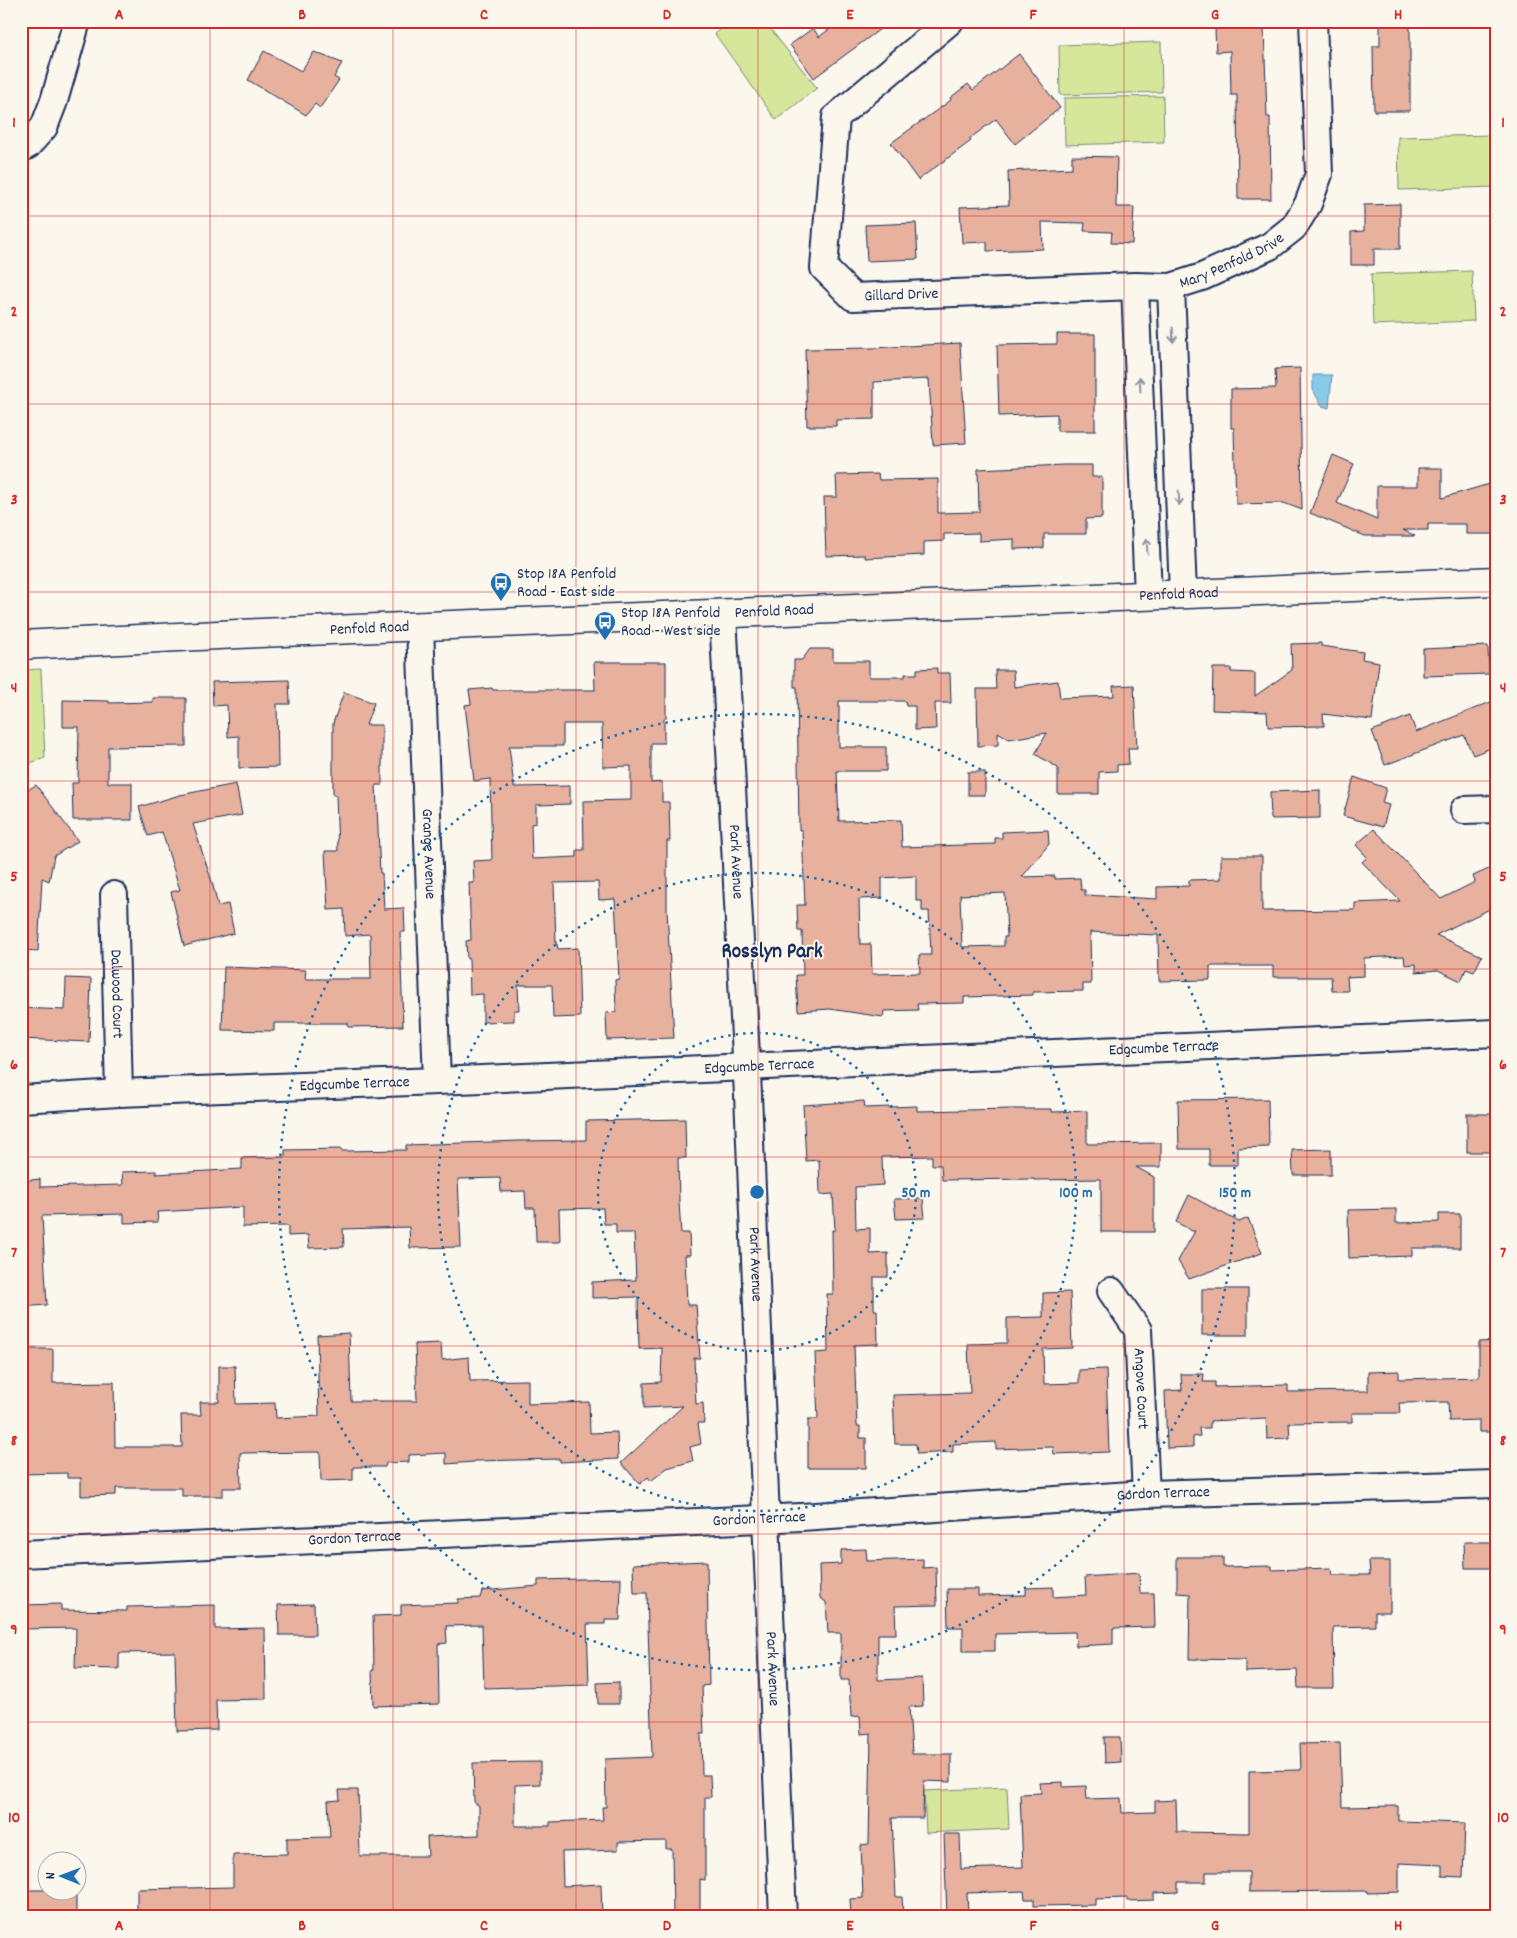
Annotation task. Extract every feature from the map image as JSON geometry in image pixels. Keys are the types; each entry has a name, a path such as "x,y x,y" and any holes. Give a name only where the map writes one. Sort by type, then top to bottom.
{"main road":[{"name":"Penfold Road","path":"21,645 420,626 1496,581"}],"street":[{"path":"21,149 28,145 44,127 54,101 77,21"},
{"name":"Gillard Drive","path":"950,21 836,117 824,268 853,297 1136,286 1171,287"},
{"name":"Mary Penfold Drive","path":"1183,594 1171,287 1202,277 1270,246 1294,226 1308,204 1319,174 1314,21"},
{"path":"1136,286 1148,595"},
{"name":"Park Avenue","path":"724,614 783,1917"},
{"name":"Grange Avenue","path":"420,626 437,1081"},
{"path":"1464,810 1496,808"},
{"name":"Dalwood Court","path":"114,895 119,1093"},
{"name":"Edgcumbe Terrace","path":"21,1098 1496,1034"},
{"name":"Angove Court","path":"1111,1291 1138,1330 1146,1494"},
{"name":"Gordon Terrace","path":"21,1554 765,1518 1146,1494 1496,1484"}],"green space":[{"path":"731,21 764,21 817,88 776,120 715,34"},
{"path":"1161,42 1162,92 1060,95 1059,45"},
{"path":"1163,96 1164,142 1065,145 1064,98"},
{"path":"1496,135 1496,187 1399,190 1398,137"},
{"path":"1472,271 1474,321 1373,325 1371,274"},
{"path":"41,669 45,758 21,766 21,670"},
{"path":"1007,1787 1009,1829 926,1833 924,1791"}],"water":[{"path":"1313,375 1332,375 1329,408 1322,406 1313,390"}],"building":[{"path":"840,21 891,21 814,78 790,45 813,28 819,37"},
{"path":"1380,21 1410,21 1410,111 1374,111 1373,46 1380,46"},
{"path":"1264,27 1267,117 1270,117 1271,199 1238,199 1237,95 1231,95 1230,51 1216,52 1215,29"},
{"path":"264,51 301,71 314,52 342,63 334,77 339,80 320,108 315,104 306,115 248,80"},
{"path":"1019,54 1060,108 1015,144 996,119 969,139 971,141 918,180 891,143 951,100 950,98 968,84 973,90"},
{"path":"1072,156 1117,157 1116,207 1134,207 1132,244 1111,243 1112,232 1084,231 1085,223 1042,222 1043,249 987,251 987,242 962,243 960,207 1009,205 1008,171 1072,168"},
{"path":"1400,204 1400,249 1374,249 1374,265 1351,265 1351,232 1364,231 1364,205"},
{"path":"916,223 918,259 867,261 865,225"},
{"path":"1057,334 1095,334 1095,431 1057,431 1057,414 999,416 997,345 1057,344"},
{"path":"960,343 966,443 933,445 929,379 874,382 874,419 836,420 836,426 807,426 805,349 873,348"},
{"path":"1300,368 1302,510 1284,503 1236,504 1234,428 1231,428 1231,389 1276,388 1275,369"},
{"path":"1333,455 1354,464 1337,503 1377,520 1377,486 1418,486 1418,468 1442,468 1442,498 1496,482 1496,534 1466,534 1466,524 1428,524 1428,530 1403,530 1415,536 1365,536 1310,513"},
{"path":"1092,465 1092,477 1102,477 1102,518 1086,519 1086,534 1044,534 1044,548 1014,549 1014,539 979,541 979,533 944,534 944,541 924,542 924,555 865,558 865,555 826,556 824,497 837,497 836,475 878,474 879,480 938,479 938,513 979,512 978,469"},
{"path":"1321,643 1321,646 1363,652 1362,659 1379,662 1372,720 1323,714 1324,726 1268,727 1267,712 1212,710 1213,668 1231,668 1231,672 1255,673 1255,696 1292,670 1291,644"},
{"path":"1488,646 1489,674 1423,676 1423,649"},
{"path":"810,649 833,649 833,661 869,661 869,677 905,677 905,674 917,674 917,669 937,668 937,673 950,673 951,703 935,703 936,729 915,730 915,706 906,706 905,701 839,701 839,747 886,747 886,771 837,771 839,821 901,820 902,847 995,844 995,838 1002,838 1002,832 1048,830 1049,844 1022,877 1055,876 1055,879 1080,878 1081,890 1085,890 1085,895 1157,899 1157,887 1189,886 1189,880 1221,879 1221,856 1262,856 1262,911 1355,910 1355,903 1400,901 1362,862 1367,857 1356,845 1374,829 1441,899 1475,882 1473,876 1491,868 1496,877 1496,906 1436,935 1482,956 1474,972 1466,969 1461,981 1438,970 1416,972 1416,964 1405,965 1404,956 1364,958 1364,976 1347,977 1348,991 1332,991 1331,977 1273,977 1273,966 1210,966 1210,980 1159,981 1158,935 1090,932 1091,984 1083,984 1083,991 1033,992 1033,995 964,997 964,1003 917,1004 918,1010 884,1011 883,1017 830,1009 798,1011 796,975 803,975 802,931 798,931 797,905 805,905 802,830 799,830 797,687 794,687 794,660 802,660","holes":["916,876 916,901 922,901 922,911 929,911 931,955 919,955 920,973 872,974 871,944 860,944 859,899 882,898 882,878","1005,893 1007,937 1004,937 1004,946 962,947 960,895"]},
{"path":"594,662 666,662 664,743 651,743 651,783 662,782 662,802 669,802 670,841 667,841 667,909 674,1038 607,1040 606,1013 616,1012 615,980 619,979 615,899 599,900 598,882 554,883 556,944 558,949 578,948 580,1017 553,1018 552,985 518,985 519,1010 514,1010 514,1021 483,1022 483,994 470,995 469,959 467,959 466,941 471,940 469,883 474,883 473,861 492,860 490,779 474,781 465,705 471,704 469,690 492,688 493,690 595,690","holes":["563,724 602,724 603,767 631,766 631,800 583,801 584,850 577,850 577,857 532,859 531,824 536,823 536,805 570,804 570,786 514,787 509,746 563,746"]},
{"path":"995,670 1013,670 1014,687 1058,681 1060,698 1114,696 1113,686 1134,685 1137,748 1128,748 1129,764 1117,765 1117,771 1099,772 1099,794 1058,794 1058,768 1035,754 1047,733 1009,739 998,732 998,745 978,746 977,689 996,689"},
{"path":"289,680 290,704 277,704 278,767 239,768 239,736 228,737 227,705 213,706 212,682"},
{"path":"344,692 374,703 366,725 382,725 382,785 376,785 380,873 382,873 384,909 404,908 405,932 400,932 403,1026 348,1027 348,1023 274,1023 274,1031 222,1030 224,967 306,970 305,979 371,979 370,934 345,936 344,909 328,910 325,851 338,851 336,795 333,795 333,723"},
{"path":"153,698 186,698 186,746 108,747 108,783 132,783 132,820 73,820 72,783 78,783 79,727 63,727 63,700 109,701 109,703 153,702"},
{"path":"1496,700 1496,746 1473,755 1464,735 1385,765 1372,731 1410,716 1416,732"},
{"path":"968,772 985,772 985,795 968,795"},
{"path":"1354,777 1386,788 1382,803 1389,805 1383,827 1343,816"},
{"path":"236,784 242,815 193,824 218,906 228,904 234,933 184,946 171,892 180,890 162,832 148,836 139,807 180,795"},
{"path":"36,785 78,841 54,856 49,881 42,878 38,951 21,950 21,794"},
{"path":"1320,790 1320,818 1271,819 1270,792"},
{"path":"66,978 91,979 89,1042 21,1039 21,1008 65,1010"},
{"path":"1268,1099 1269,1147 1238,1148 1238,1165 1209,1165 1209,1149 1179,1149 1178,1100"},
{"path":"864,1101 865,1108 917,1106 917,1111 1052,1109 1052,1112 1087,1111 1087,1144 1161,1143 1161,1167 1136,1167 1154,1177 1154,1232 1101,1232 1101,1179 942,1180 941,1165 932,1165 932,1156 882,1157 883,1185 855,1187 856,1229 870,1228 870,1254 888,1253 888,1277 874,1277 874,1310 877,1310 878,1344 854,1345 857,1426 860,1426 860,1438 866,1438 866,1468 808,1468 808,1419 818,1419 815,1353 828,1352 827,1294 833,1294 832,1230 835,1230 833,1194 820,1195 819,1160 806,1161 803,1105"},
{"path":"1467,1114 1496,1114 1496,1152 1467,1152"},
{"path":"685,1119 686,1158 678,1158 679,1202 681,1233 689,1233 690,1255 685,1255 687,1305 696,1305 700,1358 694,1358 696,1404 703,1403 704,1423 698,1423 701,1444 690,1447 693,1461 667,1468 651,1481 648,1477 640,1484 621,1463 683,1406 644,1408 644,1383 661,1382 662,1348 639,1349 638,1297 592,1298 592,1282 636,1280 634,1233 616,1233 616,1224 604,1224 603,1208 559,1209 560,1242 536,1242 535,1208 526,1208 525,1191 501,1192 500,1178 458,1179 461,1247 410,1248 409,1227 343,1229 344,1247 309,1248 308,1235 288,1236 288,1226 243,1227 243,1207 157,1212 158,1222 124,1223 124,1214 42,1216 47,1305 21,1307 21,1181 40,1179 40,1187 123,1185 122,1172 156,1171 156,1174 242,1169 242,1158 285,1157 285,1150 406,1150 406,1145 586,1140 586,1121"},
{"path":"1331,1149 1331,1175 1293,1175 1292,1150"},
{"path":"1189,1195 1239,1222 1248,1218 1262,1253 1189,1279 1178,1261 1195,1231 1176,1222"},
{"path":"923,1198 925,1218 896,1219 894,1199"},
{"path":"1396,1209 1396,1223 1439,1222 1439,1214 1460,1214 1460,1248 1412,1248 1412,1256 1349,1258 1348,1210"},
{"path":"1202,1289 1248,1289 1248,1335 1202,1335"},
{"path":"1070,1292 1072,1348 1043,1349 1044,1384 1079,1383 1079,1370 1106,1369 1109,1452 1054,1454 1053,1447 996,1449 996,1442 953,1444 953,1452 917,1454 916,1444 895,1444 893,1395 970,1393 968,1344 1007,1343 1007,1318 1043,1317 1043,1293"},
{"path":"349,1333 351,1401 417,1401 415,1344 441,1343 442,1360 469,1357 470,1381 528,1380 528,1404 589,1402 590,1433 617,1432 618,1459 560,1462 560,1459 474,1461 446,1464 446,1453 409,1455 409,1462 386,1463 385,1467 353,1467 353,1480 321,1481 320,1452 240,1453 241,1488 223,1488 223,1496 182,1496 182,1488 116,1488 116,1495 81,1496 81,1478 67,1478 67,1473 21,1474 21,1349 53,1349 53,1383 114,1382 115,1447 182,1447 181,1415 201,1415 200,1402 219,1402 219,1366 235,1366 236,1404 275,1403 276,1418 319,1416 317,1335"},
{"path":"1496,1341 1496,1432 1479,1432 1479,1420 1449,1421 1448,1402 1399,1403 1400,1413 1352,1413 1352,1422 1289,1423 1290,1438 1267,1439 1266,1418 1210,1421 1210,1428 1199,1428 1200,1436 1193,1437 1193,1447 1167,1448 1165,1391 1182,1390 1181,1374 1204,1374 1203,1382 1215,1382 1215,1387 1288,1385 1288,1392 1368,1391 1368,1372 1399,1371 1399,1379 1479,1377 1479,1342"},
{"path":"1464,1542 1496,1542 1496,1568 1465,1568"},
{"path":"866,1549 867,1561 923,1559 923,1568 936,1567 937,1605 895,1606 896,1634 878,1634 878,1680 922,1678 923,1706 909,1707 912,1754 951,1754 951,1782 924,1781 923,1818 892,1818 896,1897 902,1897 903,1917 851,1917 850,1899 863,1898 861,1845 869,1844 871,1733 861,1734 860,1716 851,1717 849,1680 841,1680 841,1633 828,1633 826,1602 820,1598 819,1565 841,1564 841,1550"},
{"path":"1177,1557 1223,1557 1223,1567 1272,1566 1272,1570 1331,1568 1332,1575 1370,1575 1369,1561 1390,1561 1390,1612 1375,1612 1375,1626 1333,1627 1334,1688 1298,1688 1297,1670 1245,1672 1245,1660 1189,1659 1190,1594 1177,1593"},
{"path":"707,1561 709,1685 702,1686 704,1734 701,1734 702,1775 710,1775 711,1797 705,1797 705,1880 700,1879 700,1917 673,1917 672,1849 666,1849 666,1841 618,1842 618,1850 562,1852 563,1886 601,1884 602,1917 137,1917 137,1889 233,1887 233,1855 287,1854 287,1838 330,1837 328,1801 340,1800 339,1790 358,1790 360,1856 428,1856 427,1837 479,1835 479,1806 474,1802 473,1763 540,1762 540,1784 515,1785 515,1826 550,1826 550,1822 603,1820 602,1807 606,1807 605,1759 652,1757 647,1593 634,1593 633,1564"},
{"path":"1139,1573 1140,1593 1154,1593 1155,1627 1113,1628 1113,1644 1076,1646 1075,1632 995,1634 995,1651 963,1651 963,1627 948,1627 947,1589 978,1589 978,1596 1026,1595 1026,1588 1053,1587 1053,1597 1086,1595 1085,1577"},
{"path":"621,1578 620,1620 605,1620 605,1624 587,1624 589,1685 484,1688 482,1625 446,1626 447,1643 438,1644 439,1704 373,1706 373,1616 401,1615 401,1605 458,1603 458,1599 480,1598 482,1591 538,1586 538,1580"},
{"path":"61,1604 61,1610 127,1611 127,1607 215,1605 215,1629 265,1628 266,1699 216,1700 217,1730 177,1731 175,1652 119,1653 119,1669 75,1668 76,1628 21,1629 21,1605"},
{"path":"314,1604 315,1635 279,1635 278,1605"},
{"path":"619,1682 619,1704 598,1704 597,1683"},
{"path":"1104,1737 1120,1737 1121,1762 1105,1763"},
{"path":"1340,1743 1342,1807 1398,1806 1398,1821 1465,1823 1463,1877 1442,1876 1442,1865 1399,1863 1399,1892 1249,1892 1249,1872 1206,1872 1206,1882 1178,1882 1178,1892 1154,1893 1154,1900 1127,1901 1127,1898 1095,1899 1095,1905 1034,1906 1034,1899 1025,1899 1024,1891 967,1893 968,1914 947,1916 944,1834 960,1834 961,1869 1023,1867 1020,1794 1041,1793 1040,1783 1063,1782 1063,1787 1086,1786 1087,1799 1121,1798 1122,1813 1155,1812 1155,1801 1176,1800 1177,1832 1249,1833 1249,1771 1301,1770 1300,1744"},
{"path":"21,1890 38,1890 38,1900 76,1900 76,1917 21,1917"}],"place":[{"name":"Stop 18A Penfold Road - East side","path":"501,602"},
{"name":"Stop 18A Penfold Road - West side","path":"605,641"}],"district":[{"name":"Rosslyn Park","path":"772,953"}]}
